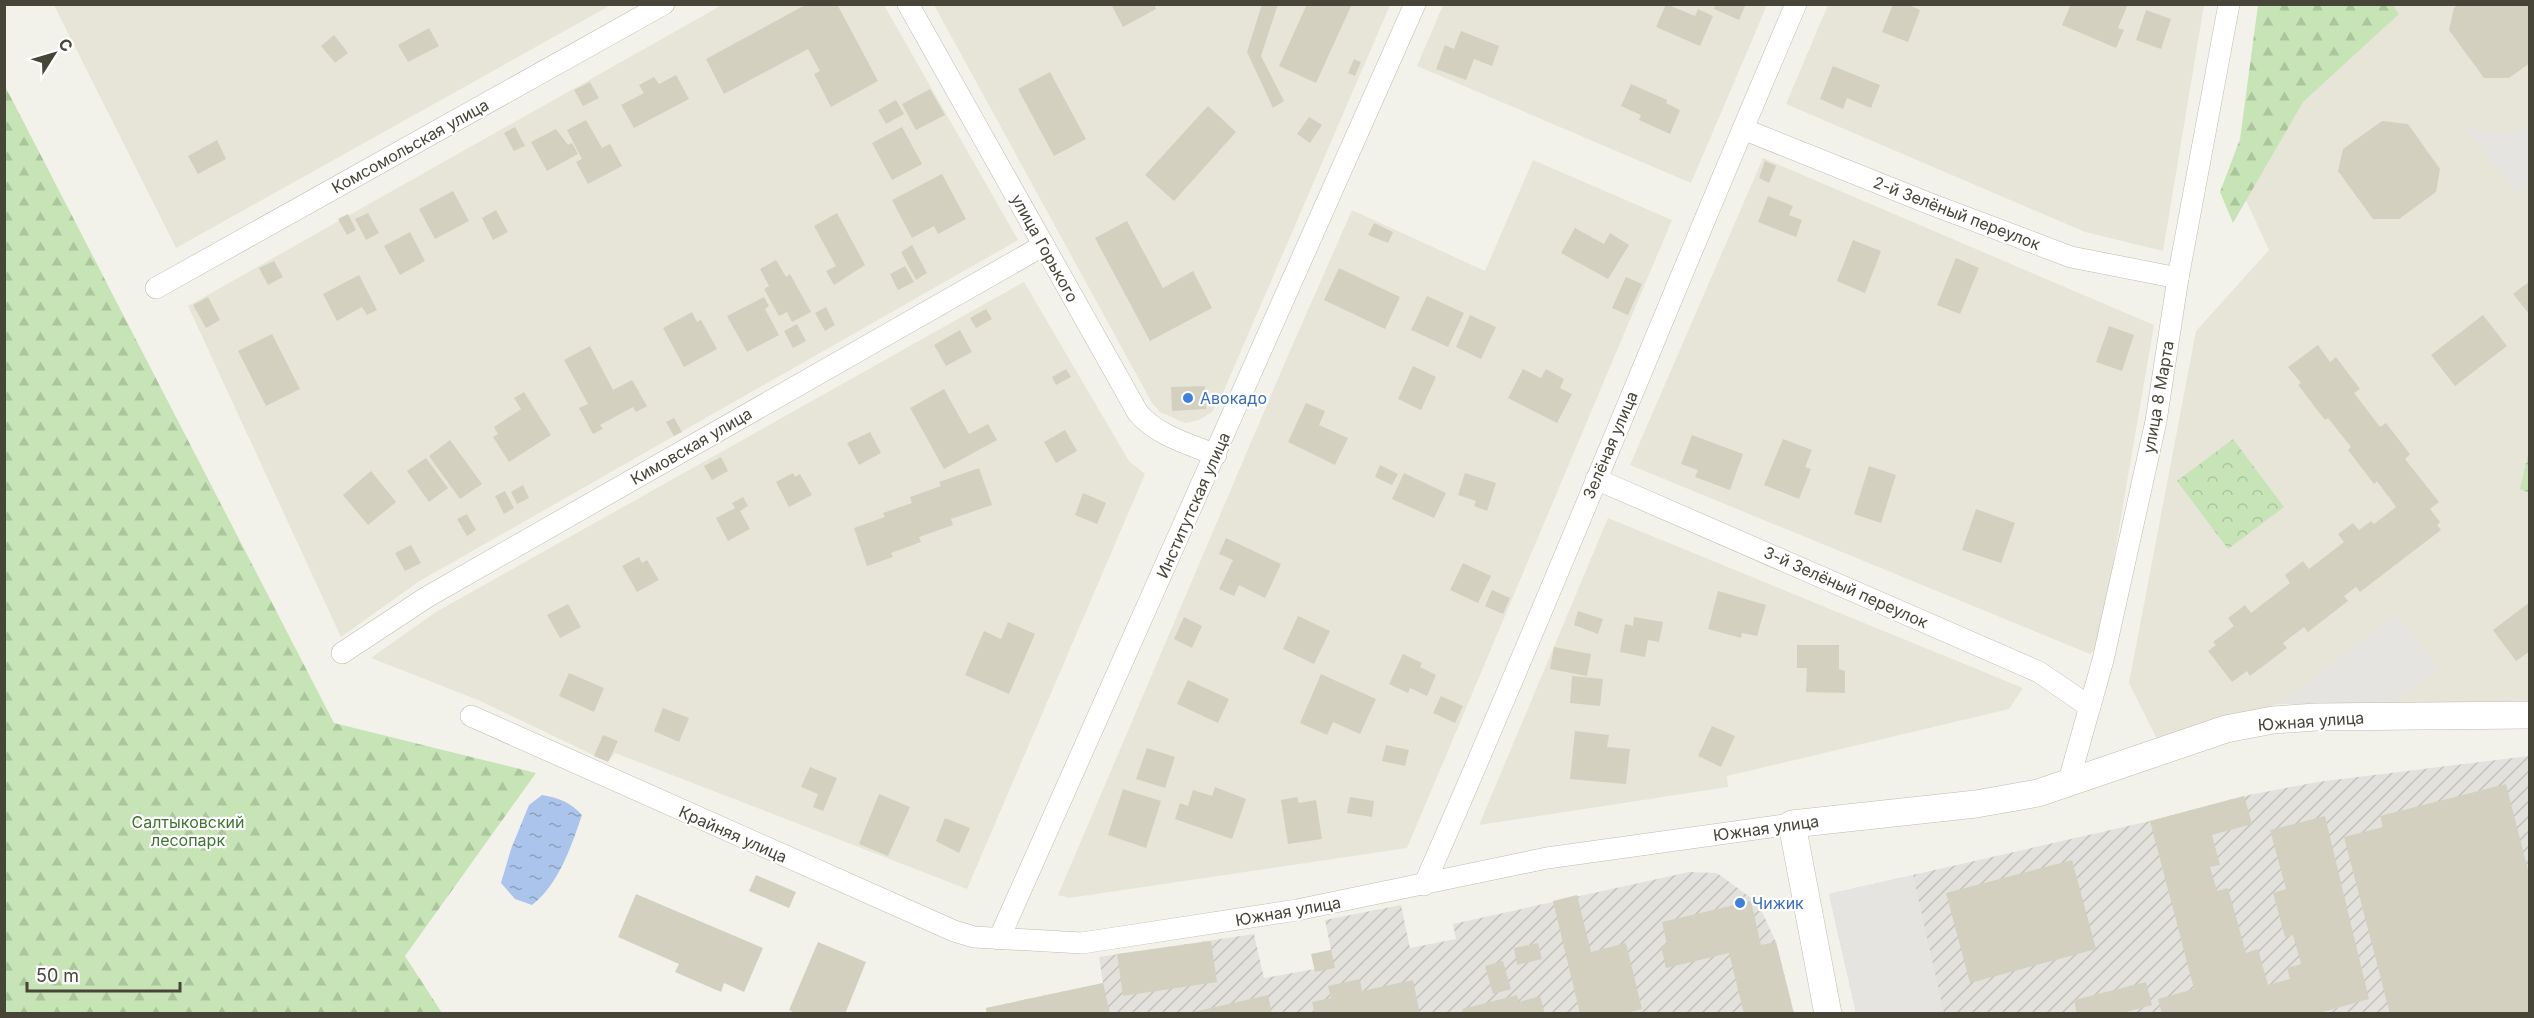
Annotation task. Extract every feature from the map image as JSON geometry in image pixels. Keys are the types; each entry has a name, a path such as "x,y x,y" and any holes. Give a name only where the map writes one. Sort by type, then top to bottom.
{"street":[{"name":"Комсомольская улица","path":"156,288 664,4"},
{"name":"улица Горького","path":"908,4 1138,413 1148,425 1163,434 1216,455"},
{"name":"Институтская улица","path":"999,939 1216,455 1414,4"},
{"name":"Зелёная улица","path":"1424,885 1484,750 1797,4"},
{"name":"улица 8 Марта","path":"2068,784 2103,660 2156,421 2178,278 2229,4"},
{"name":"2-й Зелёный переулок","path":"1743,129 1933,205 2071,256 2178,278"},
{"name":"Кимовская улица","path":"342,653 427,597 1044,245"},
{"name":"3-й Зелёный переулок","path":"1596,479 2039,672 2090,707"},
{"name":"Южная улица","path":"999,939 1082,943 1270,915 1424,885 1529,861 1792,824 1977,804 2068,784 2226,729 2272,720 2529,715"},
{"name":"Крайняя улица","path":"471,716 954,931 974,937 999,939"},
{"path":"1792,824 1828,1014"}],"shaded area":[{"path":"54,5 611,5 176,248"},
{"path":"722,5 884,5 1018,240 418,582 341,637 188,306"},
{"path":"934,5 1390,5 1222,395 1212,412 1199,420 1185,423 1160,412 1152,403"},
{"path":"1443,5 1767,5 1691,183 1417,66"},
{"path":"1828,5 2204,5 2163,251 2085,232 1786,104"},
{"path":"2376,5 2529,5 2529,703 2279,704 2157,739 2129,683 2196,331 2269,250 2238,183"},
{"path":"2464,125 2486,133 2506,135 2519,132 2529,125 2529,185 2516,194"},
{"path":"1763,158 2154,325 2099,645 2090,654 1630,465"},
{"path":"1533,160 1672,220 1407,848 1069,898 1058,895 1352,210 1485,271"},
{"path":"1024,282 1129,461 1145,474 967,889 615,753 608,762 478,700 371,658 436,612"},
{"path":"1608,518 2023,688 2009,709 1727,776 1728,787 1479,825"},
{"path":"2397,614 2438,669 2393,703 2279,704"},
{"path":"2529,756 2529,1013 1856,1013 1829,894 2150,821 2244,796 2317,782"},
{"path":"1689,872 1717,873 1754,900 1776,942 1794,1013 987,1014 986,1008 1103,983 1099,957 1254,934 1264,978 1315,969 1312,954 1331,950 1325,920 1401,905 1410,948 1456,939 1453,924"},
{"path":"1913,875 1944,1013 1856,1013 1829,894"}],"green space":[{"path":"2258,5 2393,5 2399,14 2303,102 2233,223 2220,192 2240,139"},
{"name":"Салтыковский лесопарк","path":"5,86 334,723 536,773 405,956 442,1013 5,1013"},
{"path":"2233,439 2284,507 2228,549 2177,481"},
{"path":"2529,450 2529,493 2520,489"}],"water":[{"path":"542,795 564,801 582,815 557,876 550,887 532,905 515,899 501,883 511,849 529,805"}],"building":[{"path":"807,4 837,4 878,81 831,107 814,74 820,71 808,49 724,94 706,59"},
{"path":"1111,4 1154,4 1156,9 1123,27"},
{"path":"1262,4 1278,4 1261,56 1284,101 1273,108 1247,52"},
{"path":"1307,4 1352,4 1316,83 1279,66"},
{"path":"1666,4 1695,16 1698,9 1713,16 1700,46 1656,27"},
{"path":"1716,4 1745,6 1739,20 1714,9"},
{"path":"1893,4 1906,4 1920,10 1908,42 1882,32"},
{"path":"2071,4 2128,4 2118,28 2124,30 2116,48 2062,25"},
{"path":"2459,4 2530,4 2530,63 2509,78 2484,78 2449,30 2454,8"},
{"path":"2146,10 2171,19 2161,49 2136,40"},
{"path":"429,28 439,46 408,62 398,45"},
{"path":"1461,31 1499,46 1492,66 1474,59 1466,80 1436,69 1445,45 1454,49"},
{"path":"334,35 348,53 335,63 321,46"},
{"path":"1354,59 1361,62 1355,76 1348,73"},
{"path":"1833,66 1880,85 1871,108 1847,98 1843,109 1820,99"},
{"path":"1050,72 1086,139 1054,156 1018,89"},
{"path":"676,75 689,99 634,128 621,105 644,93 639,85 654,77 659,84"},
{"path":"590,82 599,98 583,106 574,90"},
{"path":"1631,84 1667,100 1666,103 1680,110 1670,134 1639,120 1641,115 1621,106"},
{"path":"930,89 945,115 916,130 902,104"},
{"path":"896,100 904,114 886,124 878,110"},
{"path":"1208,106 1236,132 1174,201 1145,175"},
{"path":"1309,117 1322,125 1310,143 1297,134"},
{"path":"586,120 602,148 610,144 622,166 588,184 576,162 582,159 567,130"},
{"path":"2382,121 2408,124 2440,169 2436,192 2399,219 2373,219 2338,171 2343,149"},
{"path":"515,127 525,146 514,151 504,133"},
{"path":"902,127 922,164 892,180 872,143"},
{"path":"556,129 568,145 572,143 578,154 547,171 531,142"},
{"path":"217,140 226,159 198,174 188,156"},
{"path":"1765,161 1776,166 1769,183 1759,178"},
{"path":"942,174 966,219 938,234 934,226 912,238 892,200"},
{"path":"453,191 469,221 435,239 419,209"},
{"path":"1768,196 1793,206 1789,215 1802,220 1796,237 1758,222"},
{"path":"496,210 508,232 493,240 482,218"},
{"path":"368,213 379,233 366,240 355,219"},
{"path":"837,213 865,265 834,285 826,271 836,266 814,226"},
{"path":"348,214 356,230 347,235 338,219"},
{"path":"1127,221 1163,288 1193,271 1212,308 1150,341 1095,238"},
{"path":"1374,223 1393,232 1388,243 1368,235"},
{"path":"1575,228 1604,244 1610,233 1629,245 1608,279 1561,253"},
{"path":"410,232 425,261 400,275 384,246"},
{"path":"1853,240 1881,251 1865,293 1837,281"},
{"path":"912,245 927,273 916,280 901,252"},
{"path":"1956,258 1979,268 1960,314 1937,305"},
{"path":"776,260 786,277 790,274 811,312 792,322 787,312 779,316 764,289 769,286 760,269"},
{"path":"274,261 283,277 268,285 259,268"},
{"path":"905,266 914,282 898,290 890,274"},
{"path":"1339,268 1400,297 1385,329 1324,300"},
{"path":"359,275 377,310 367,315 362,307 337,321 323,294"},
{"path":"1626,277 1642,284 1628,315 1612,308"},
{"path":"2530,281 2530,315 2513,294"},
{"path":"1427,296 1464,313 1448,347 1411,330"},
{"path":"208,297 220,320 206,328 193,305"},
{"path":"764,297 769,306 765,309 779,335 747,352 727,316"},
{"path":"826,307 835,325 825,331 815,313"},
{"path":"986,309 992,319 976,328 970,318"},
{"path":"692,312 697,322 701,320 717,349 684,367 663,328"},
{"path":"1470,315 1496,327 1481,359 1456,347"},
{"path":"2483,315 2507,346 2455,386 2431,355"},
{"path":"797,324 806,341 793,348 784,331"},
{"path":"2109,326 2134,335 2122,371 2096,362"},
{"path":"960,330 972,352 946,366 934,345"},
{"path":"272,334 300,389 266,406 238,351"},
{"path":"2318,345 2330,362 2336,357 2360,389 2354,393 2380,427 2386,423 2410,454 2405,459 2439,502 2430,509 2440,522 2437,525 2441,530 2360,592 2356,587 2344,596 2348,601 2308,632 2304,627 2283,643 2287,648 2250,676 2247,671 2232,682 2208,651 2216,645 2213,642 2234,626 2228,618 2245,605 2251,613 2290,583 2285,575 2303,561 2309,569 2344,542 2338,534 2353,523 2359,530 2371,521 2374,524 2396,507 2377,481 2374,484 2348,450 2351,447 2328,418 2325,420 2298,385 2301,383 2288,367"},
{"path":"590,346 613,390 632,380 647,406 636,412 633,407 600,425 603,429 593,434 579,408 588,404 564,360"},
{"path":"1413,366 1436,377 1421,410 1398,399"},
{"path":"1066,369 1071,377 1056,385 1052,377"},
{"path":"1523,369 1541,378 1546,369 1564,379 1560,388 1572,394 1557,423 1508,398"},
{"path":"1205,386 1206,409 1172,411 1171,387"},
{"path":"944,389 969,434 988,424 997,440 944,469 910,408"},
{"path":"524,392 551,435 509,462 493,437 498,434 494,427 521,409 514,398"},
{"path":"1306,403 1325,411 1319,425 1348,438 1335,465 1288,442"},
{"path":"674,418 682,432 674,436 666,422"},
{"path":"1065,430 1077,451 1056,463 1044,442"},
{"path":"870,432 881,453 859,465 847,443"},
{"path":"1692,435 1743,454 1730,490 1695,477 1698,470 1681,464"},
{"path":"1783,439 1812,450 1805,467 1811,469 1799,499 1764,485"},
{"path":"450,440 482,484 460,499 429,456"},
{"path":"721,457 728,471 712,480 704,466"},
{"path":"426,458 448,488 429,502 407,471"},
{"path":"1380,465 1398,474 1392,485 1375,477"},
{"path":"1869,466 1896,475 1881,523 1854,514"},
{"path":"979,468 992,505 951,519 953,525 919,537 921,542 891,553 893,557 867,566 854,528 885,517 883,513 912,503 910,497 941,486 939,482"},
{"path":"371,471 396,502 368,525 343,495"},
{"path":"793,473 795,477 800,474 812,495 789,507 776,482"},
{"path":"1404,473 1446,493 1434,518 1392,499"},
{"path":"1465,473 1496,483 1487,511 1474,506 1476,501 1458,495"},
{"path":"523,485 529,498 517,504 511,492"},
{"path":"505,491 514,508 504,514 495,496"},
{"path":"1083,493 1106,503 1097,524 1075,515"},
{"path":"743,497 748,506 740,511 750,529 728,541 716,518 735,508 732,503"},
{"path":"1976,509 2015,523 2001,563 1962,550"},
{"path":"467,514 476,530 467,536 457,519"},
{"path":"1226,538 1281,564 1265,598 1239,585 1234,596 1219,589 1233,560 1219,554"},
{"path":"411,545 421,563 405,571 395,553"},
{"path":"639,557 642,563 647,560 659,580 637,592 622,566"},
{"path":"1463,563 1491,576 1478,603 1450,590"},
{"path":"1492,590 1510,598 1503,614 1485,606"},
{"path":"1718,591 1766,605 1757,636 1742,633 1741,638 1708,629"},
{"path":"2530,602 2530,651 2516,661 2493,630"},
{"path":"568,604 581,627 560,638 547,615"},
{"path":"1578,611 1603,619 1598,634 1574,625"},
{"path":"1298,616 1330,631 1314,664 1283,649"},
{"path":"1184,617 1202,626 1192,648 1174,639"},
{"path":"1634,617 1663,622 1659,642 1648,640 1645,657 1620,652 1625,624 1633,626"},
{"path":"1008,622 1035,634 1009,694 965,675 984,631 1001,639"},
{"path":"1797,645 1839,645 1839,669 1845,671 1845,693 1806,692 1807,668 1797,668"},
{"path":"1554,647 1591,654 1587,676 1550,669"},
{"path":"1403,654 1422,663 1420,667 1436,675 1427,696 1410,688 1408,693 1389,684"},
{"path":"569,673 604,688 594,712 559,696"},
{"path":"1321,674 1376,699 1360,734 1333,722 1327,735 1300,723"},
{"path":"1572,676 1603,679 1600,706 1570,703"},
{"path":"1188,680 1229,699 1218,723 1177,704"},
{"path":"1441,696 1463,706 1455,723 1433,713"},
{"path":"663,708 689,718 679,742 654,731"},
{"path":"1712,726 1735,736 1721,767 1698,756"},
{"path":"1575,731 1609,735 1607,747 1630,749 1626,784 1570,779"},
{"path":"603,735 618,741 608,762 594,756"},
{"path":"1386,745 1409,750 1405,766 1382,761"},
{"path":"1147,748 1175,757 1165,788 1136,779"},
{"path":"810,767 837,778 823,811 813,807 818,794 801,787"},
{"path":"2506,784 2530,878 2530,1014 2390,1014 2344,837 2383,827 2380,816"},
{"path":"1215,787 1246,799 1232,839 1175,819 1180,803 1188,806 1193,790 1212,796"},
{"path":"1123,789 1161,801 1146,848 1108,835"},
{"path":"879,794 910,807 888,856 859,844"},
{"path":"2244,796 2252,824 2212,835 2220,865 2210,867 2217,891 2228,888 2246,953 2258,949 2268,985 2290,979 2287,968 2301,964 2293,935 2285,937 2273,893 2286,889 2270,830 2325,816 2369,999 2316,1014 2162,1014 2158,999 2194,989 2150,821"},
{"path":"1297,797 1299,803 1316,800 1322,839 1288,844 1281,800"},
{"path":"1350,797 1374,801 1372,817 1347,813"},
{"path":"945,818 970,828 959,853 936,841"},
{"path":"2072,860 2096,949 1970,983 1946,893"},
{"path":"756,875 796,892 789,908 749,891"},
{"path":"636,894 763,948 744,992 724,983 721,992 675,972 679,964 618,937"},
{"path":"1577,895 1591,952 1626,943 1642,1009 1624,1014 1580,1014 1553,901"},
{"path":"1751,901 1761,945 1776,942 1794,1014 1744,1014 1729,953 1666,968 1661,946 1667,944 1662,922"},
{"path":"1211,941 1217,982 1123,996 1117,954"},
{"path":"818,942 866,962 845,1014 797,1014 789,1010"},
{"path":"1538,943 1542,959 1517,965 1514,948"},
{"path":"1331,950 1335,968 1315,972 1311,954"},
{"path":"1503,961 1511,989 1493,994 1485,966"},
{"path":"1360,979 1362,991 1413,980 1420,1014 1315,1014 1312,1002 1331,998 1328,986"},
{"path":"2146,982 2152,1005 2119,1014 2077,1014 2074,1000"},
{"path":"1103,983 1110,1014 987,1014 986,1008"},
{"path":"1268,995 1272,1014 1189,1014 1189,1013"},
{"path":"1517,995 1519,1002 1540,996 1545,1014 1464,1014 1462,1009"}],"place":[{"name":"Авокадо","path":"1188,398"},
{"name":"Чижик","path":"1740,903"}]}
